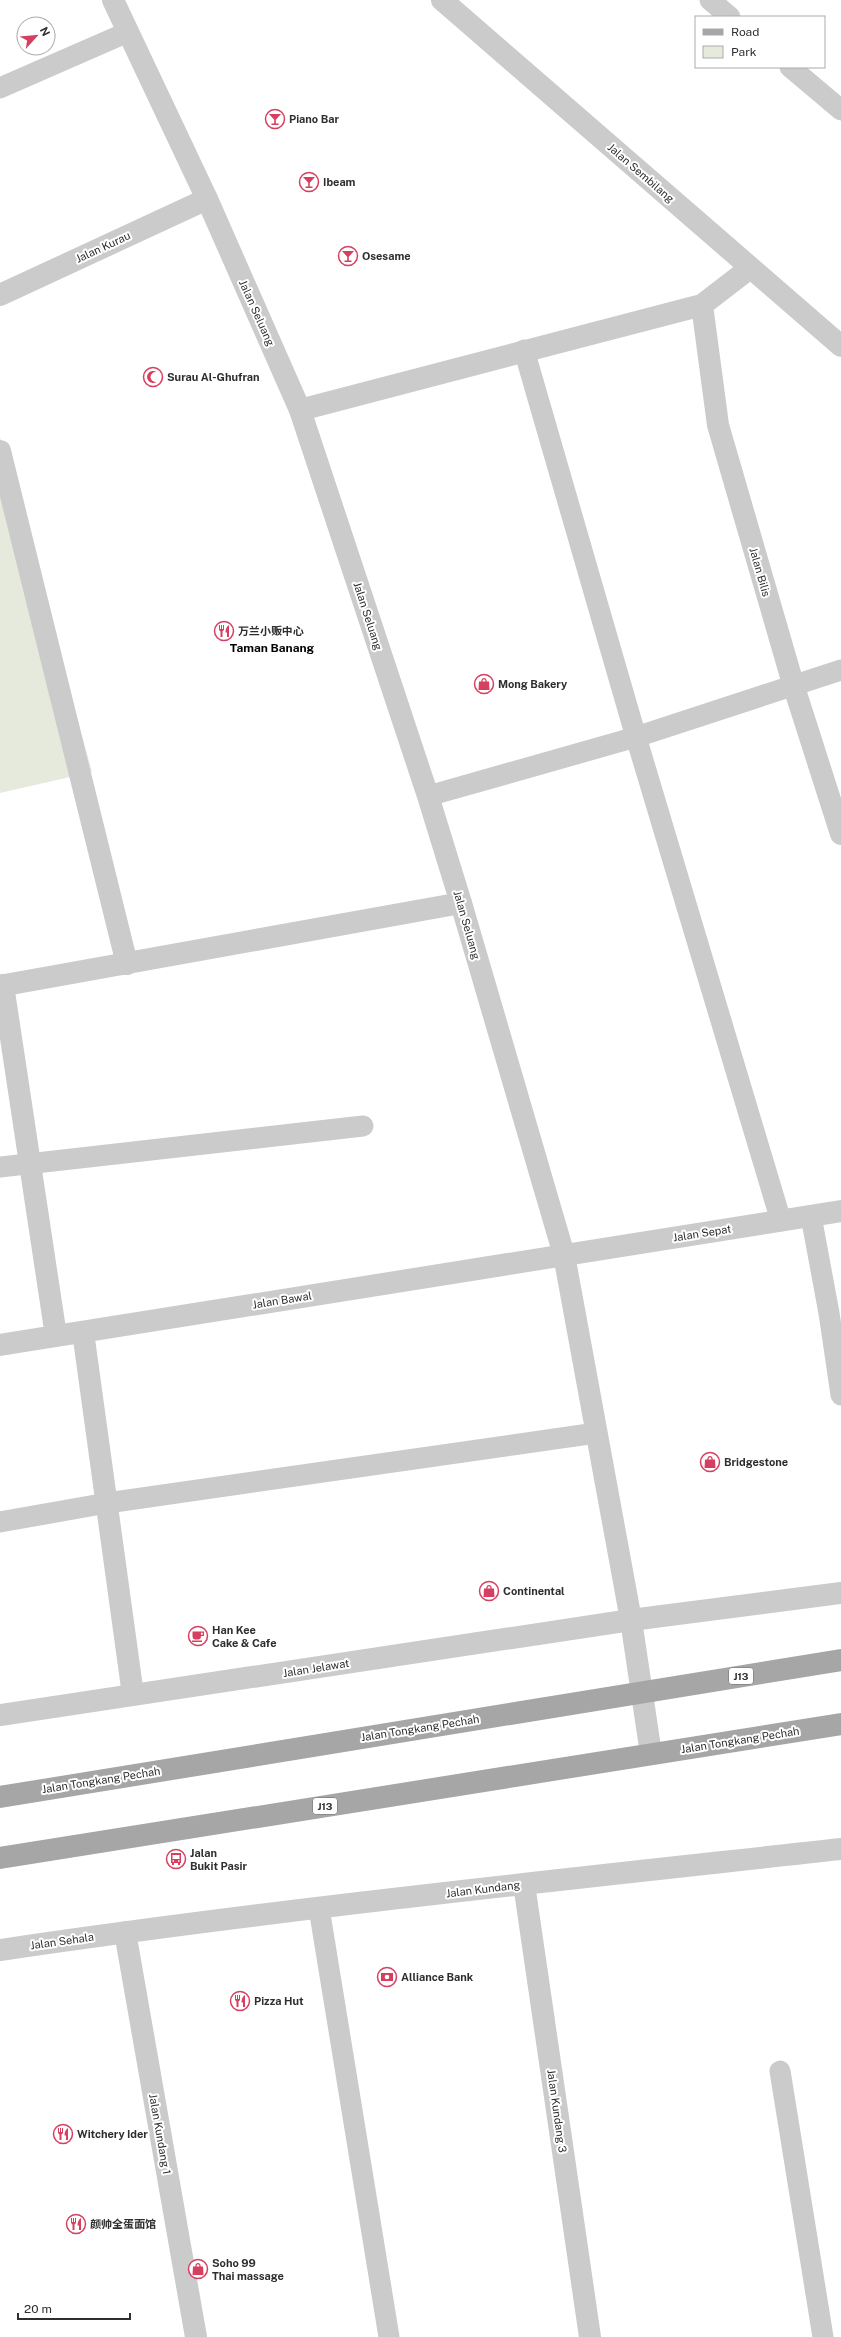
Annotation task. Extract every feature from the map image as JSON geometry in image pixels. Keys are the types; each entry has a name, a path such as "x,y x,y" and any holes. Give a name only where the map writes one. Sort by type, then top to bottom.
{"main road":[{"name":"Jalan Tongkang Pechah","path":"0,1797 841,1660"},
{"name":"Jalan Tongkang Pechah","path":"0,1858 841,1724"}],"street":[{"name":"Jalan Seluang","path":"114,0 207,199 300,410 428,796 461,903 564,1255 631,1620 651,1754"},
{"name":"Jalan Sembilang","path":"442,0 841,346"},
{"name":"Jalan Kurau","path":"0,295 207,199"},
{"path":"300,410 524,350 702,305 750,268"},
{"name":"Jalan Bilis","path":"702,305 718,425 794,687 841,834"},
{"path":"0,451 127,964"},
{"path":"56,1336 1,985 127,964 461,903"},
{"name":"Jalan Sepat","path":"564,1255 841,1211"},
{"name":"Jalan Bawal","path":"0,1345 564,1255"},
{"path":"83,1332 133,1695"},
{"name":"Jalan Jelawat","path":"0,1715 631,1620 841,1593"},
{"name":"Jalan Kundang","path":"125,1932 524,1884 841,1849"},
{"name":"Jalan Kundang 3","path":"524,1884 590,2337"},
{"name":"Jalan Sehala","path":"0,1950 125,1932"},
{"name":"Jalan Kundang 1","path":"125,1932 196,2337"}],"lane":[{"path":"710,0 729,16"},
{"path":"0,88 128,32"},
{"path":"791,68 841,110"},
{"path":"524,350 636,737 781,1221"},
{"path":"428,796 636,737 794,687 841,670"},
{"path":"0,1167 363,1126"},
{"path":"811,1216 835,1312 841,1395"},
{"path":"0,1522 107,1503 596,1433"},
{"path":"319,1908 389,2337"},
{"path":"780,2071 823,2337"}],"green space":[{"path":"0,437 92,772 0,793"}],"place":[{"name":"Piano Bar","path":"275,119"},
{"name":"Ibeam","path":"309,182"},
{"name":"Osesame","path":"348,256"},
{"name":"Surau Al-Ghufran","path":"153,377"},
{"name":"万兰小贩中心","path":"224,631"},
{"name":"Mong Bakery","path":"484,684"},
{"name":"Bridgestone","path":"710,1462"},
{"name":"Continental","path":"489,1591"},
{"name":"Han Kee Cake & Cafe","path":"198,1636"},
{"name":"Jalan Bukit Pasir","path":"176,1859"},
{"name":"Alliance Bank","path":"387,1977"},
{"name":"Pizza Hut","path":"240,2001"},
{"name":"Witchery Ider","path":"63,2134"},
{"name":"颜帅全蛋面馆","path":"76,2224"},
{"name":"Soho 99 Thai massage","path":"198,2269"}],"district":[{"name":"Taman Banang","path":"272,648"}]}
